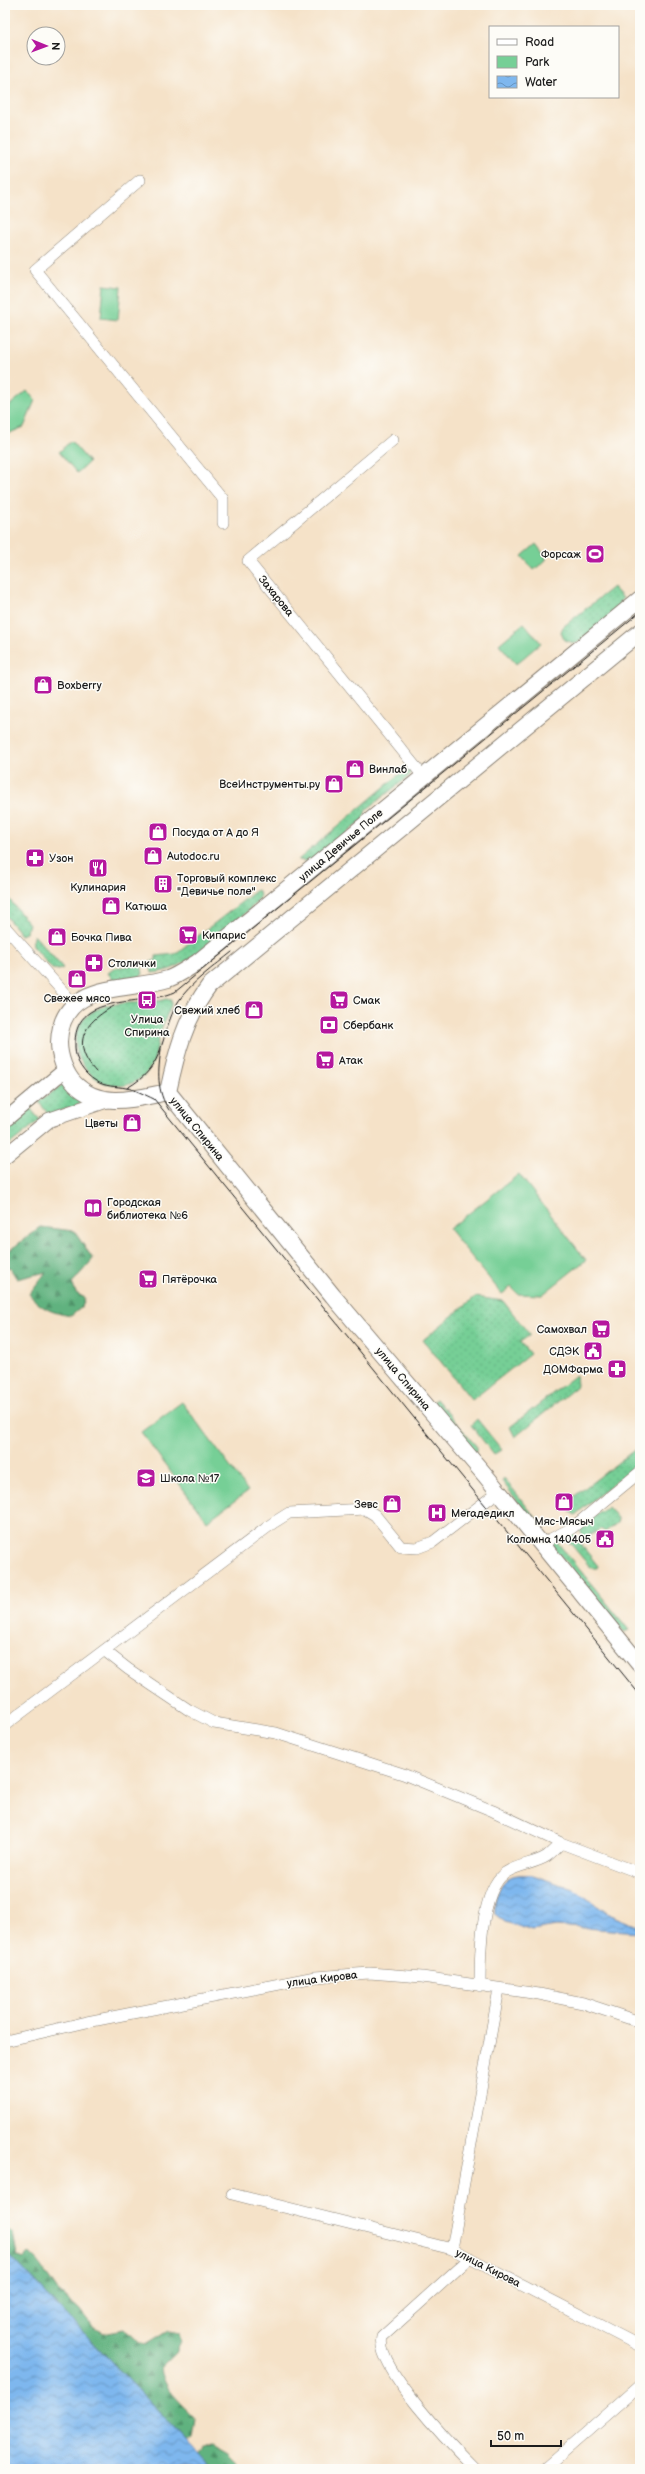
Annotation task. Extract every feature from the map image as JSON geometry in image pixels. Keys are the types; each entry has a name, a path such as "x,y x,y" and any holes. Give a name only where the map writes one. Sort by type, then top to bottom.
{"main road":[{"name":"улица Девичье Поле","path":"74,1004 97,992 168,979 198,962 640,599"},
{"path":"74,1004 67,1013 59,1037 59,1051 66,1069 75,1084 89,1093 108,1100 127,1100 168,1092 181,1038 199,999 209,986 640,632"},
{"name":"улица Спирина","path":"168,1092 333,1296 499,1491 640,1665"}],"street":[{"path":"140,180 34,270 223,499 223,523"},
{"name":"Захарова","path":"393,440 248,561 423,776"},
{"path":"5,927 74,1004"},
{"path":"5,1120 66,1069"},
{"path":"5,1156 49,1120 108,1100"},
{"path":"541,1544 572,1528 640,1472"},
{"path":"5,1725 105,1651 272,1523 289,1513 365,1509 375,1515 401,1547 417,1548 433,1542 499,1491"},
{"path":"105,1651 128,1669 183,1706 214,1722 276,1733 403,1774 499,1814 561,1843 640,1873"},
{"path":"480,1986 480,1960 484,1924 493,1889 504,1873 546,1856 561,1843"},
{"name":"улица Кирова","path":"5,2041 87,2022 316,1977 369,1973 422,1977 539,1994 583,2003 640,2022"},
{"path":"452,2249 499,1989"},
{"name":"улица Кирова","path":"232,2194 452,2249 640,2346"},
{"path":"470,2258 382,2337 380,2342 384,2357 403,2387 475,2469"},
{"path":"544,2469 640,2385"}],"green space":[{"path":"104,285 121,287 118,320 101,318"},
{"path":"27,391 35,400 24,427 5,435 5,409"},
{"path":"71,441 89,462 77,473 59,452"},
{"path":"536,544 546,557 546,560 534,570 522,556"},
{"path":"613,587 623,598 618,611 576,644 564,640 561,632 563,627"},
{"path":"524,623 541,643 516,664 499,644"},
{"path":"408,767 411,772 408,777 366,810 363,820 311,862 298,860"},
{"path":"257,890 259,891 260,897 255,904 235,923 209,944 178,966 165,971 152,973 150,962 156,960 156,956 175,954"},
{"path":"5,894 29,924 26,933 21,935 5,915"},
{"path":"34,935 63,968 59,970 52,969 32,945"},
{"path":"141,964 143,974 138,978 113,980 108,973 115,968"},
{"path":"166,999 171,1000 171,1005 159,1036 155,1058 148,1071 134,1083 118,1086 104,1082 91,1074 81,1061 76,1047 77,1032 85,1018 93,1011 113,1004"},
{"path":"63,1084 67,1084 86,1102 49,1115 39,1102"},
{"path":"30,1108 40,1120 5,1148 5,1128"},
{"path":"519,1174 586,1260 542,1295 518,1294 511,1287 502,1294 449,1229"},
{"path":"40,1227 74,1231 93,1259 72,1283 76,1293 85,1298 82,1307 71,1316 48,1310 29,1294 46,1272 17,1279 10,1268 5,1270 5,1254"},
{"path":"475,1297 503,1301 530,1335 520,1342 530,1354 472,1400 423,1340"},
{"path":"576,1375 577,1386 515,1437 510,1427"},
{"path":"436,1399 477,1447 477,1452 475,1453 433,1403"},
{"path":"182,1402 248,1491 207,1521 141,1432"},
{"path":"477,1419 502,1450 494,1455 471,1425"},
{"path":"637,1448 640,1452 640,1461 575,1515 571,1512 568,1501"},
{"path":"504,1478 540,1523 540,1528 537,1527 502,1481"},
{"path":"608,1507 618,1518 617,1523 605,1532 601,1529 585,1538 578,1528"},
{"path":"570,1534 573,1534 598,1566 597,1568 591,1568 569,1542"},
{"path":"554,1541 557,1542 629,1630 624,1632 553,1547"},
{"path":"5,2228 13,2233 17,2255 23,2259 29,2253 38,2262 57,2290 79,2309 94,2328 103,2333 124,2329 138,2342 145,2345 168,2331 179,2333 181,2342 176,2353 160,2369 169,2390 196,2418 193,2438 187,2441 5,2250"},
{"path":"213,2445 227,2453 243,2469 213,2469 200,2455 205,2446"}],"water":[{"path":"532,1875 574,1889 610,1915 640,1927 640,1932 556,1926 532,1930 505,1922 495,1914 495,1903 500,1887 504,1882 513,1876"},
{"path":"5,2250 187,2441 213,2469 5,2469"}],"tram line":[{"path":"640,612 175,992 160,997 111,1004 96,1009 85,1017 77,1029 75,1047 75,1052 81,1067 88,1075 99,1083 140,1092 154,1099 640,1695"},
{"path":"127,1088 140,1079 156,1060 167,1027 178,1002 183,995 203,975 232,952"},
{"path":"96,1072 88,1062 84,1052 82,1043 84,1034 95,1019 114,1006"},
{"path":"161,1049 159,1081 162,1096 169,1110"}],"place":[{"name":"Форсаж","path":"595,554"},
{"name":"Boxberry","path":"43,685"},
{"name":"Винлаб","path":"355,769"},
{"name":"ВсеИнструменты.ру","path":"334,784"},
{"name":"Посуда от А до Я","path":"158,832"},
{"name":"Autodoc.ru","path":"153,856"},
{"name":"Узон","path":"35,858"},
{"name":"Кулинария","path":"98,868"},
{"name":"Торговый комплекс \"Девичье поле\"","path":"163,884"},
{"name":"Катюша","path":"111,906"},
{"name":"Кипарис","path":"188,935"},
{"name":"Бочка Пива","path":"57,937"},
{"name":"Столички","path":"94,963"},
{"name":"Свежее мясо","path":"77,979"},
{"name":"Улица Спирина","path":"147,1000"},
{"name":"Смак","path":"339,1000"},
{"name":"Свежий хлеб","path":"254,1010"},
{"name":"Сбербанк","path":"329,1025"},
{"name":"Атак","path":"325,1060"},
{"name":"Цветы","path":"132,1123"},
{"name":"Городская библиотека №6","path":"93,1208"},
{"name":"Пятёрочка","path":"148,1279"},
{"name":"Самохвал","path":"601,1329"},
{"name":"СДЭК","path":"593,1351"},
{"name":"ДОМФарма","path":"617,1369"},
{"name":"Школа №17","path":"146,1478"},
{"name":"Мяс-Мясыч","path":"564,1502"},
{"name":"Зевс","path":"392,1504"},
{"name":"Мегадедикл","path":"437,1513"},
{"name":"Коломна 140405","path":"605,1539"}]}
